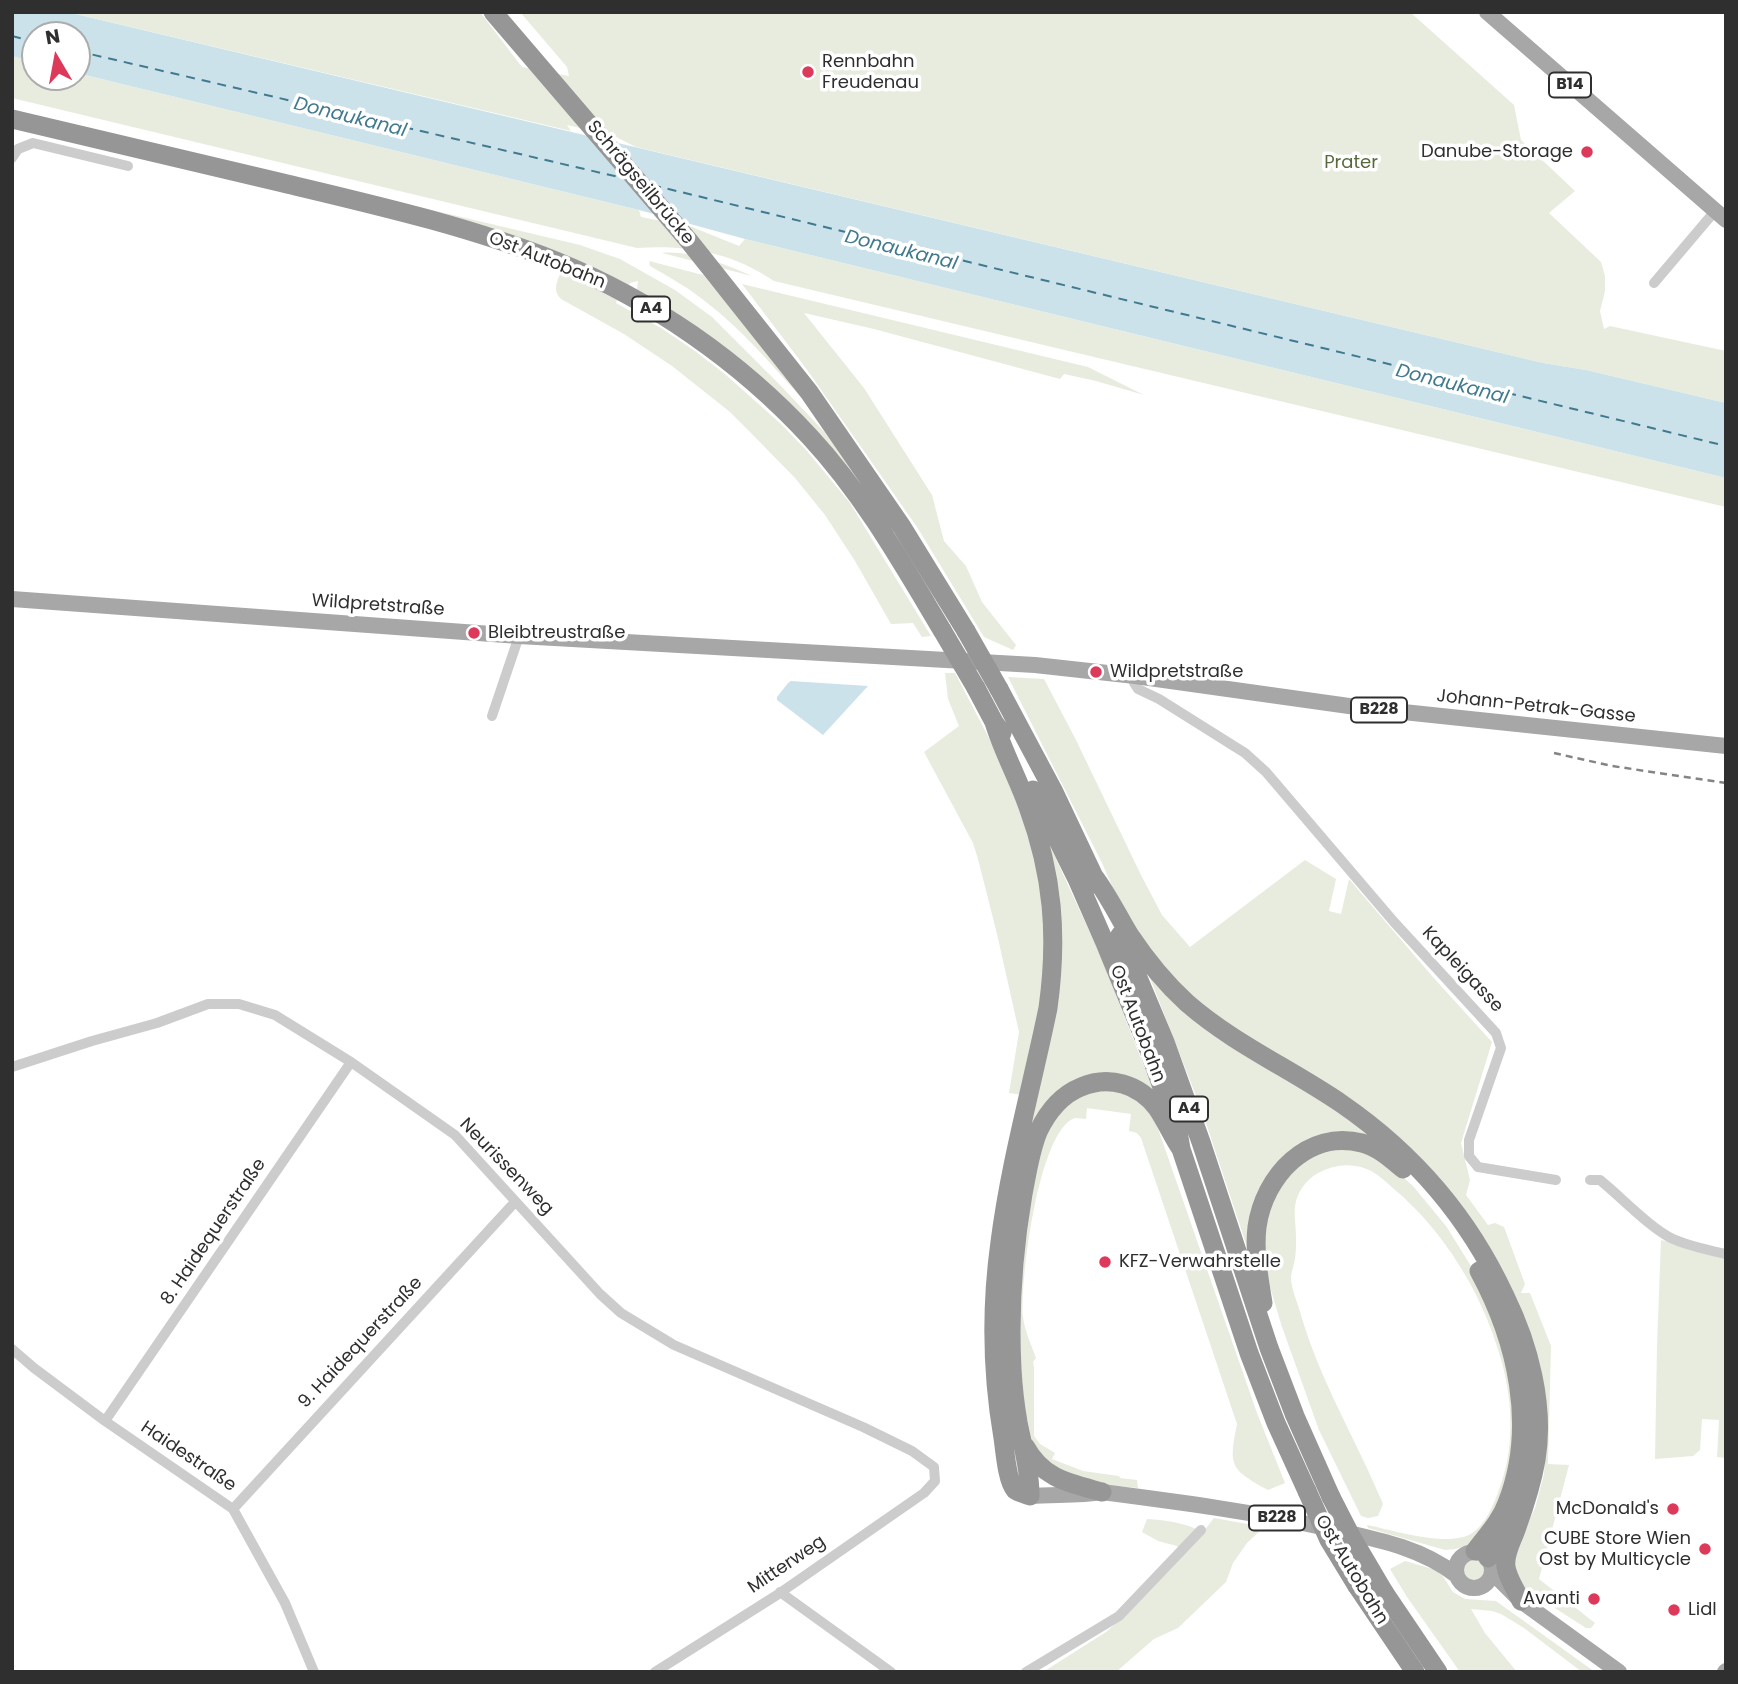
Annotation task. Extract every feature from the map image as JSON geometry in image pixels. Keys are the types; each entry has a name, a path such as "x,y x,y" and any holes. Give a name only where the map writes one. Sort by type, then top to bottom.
{"highway":[{"name":"Schrägseilbrücke","path":"493,12 689,241 809,392 909,539 999,689"},
{"name":"Ost Autobahn","path":"17,123 399,211 489,237 556,262 615,288 673,322 722,356 766,393 811,438 853,489 902,563 994,722 1008,741 1060,845 1094,917 1148,1048 1249,1353 1276,1423 1329,1540 1415,1672"},
{"name":"Ost Autobahn","path":"999,689 1054,792 1165,1042 1269,1348 1295,1416 1331,1497 1384,1592 1438,1672"},
{"path":"994,722 1001,745 1028,805 1042,850 1051,889 1054,939 1048,1008 1013,1167 997,1267 995,1369 1009,1473 1016,1491 1030,1496 1030,1481 1015,1396 1011,1304 1015,1243 1028,1170 1038,1133 1048,1114 1061,1099 1077,1089 1102,1082 1121,1083 1151,1101 1181,1149"},
{"path":"1093,875 1130,935 1157,972 1185,1002 1219,1029 1342,1104 1395,1145 1439,1191 1466,1226 1492,1268 1510,1306 1527,1353 1538,1416 1538,1447 1533,1475 1506,1560 1508,1574 1521,1601"},
{"path":"1269,1348 1271,1328 1263,1302 1256,1252 1257,1226 1273,1181 1286,1164 1322,1143 1342,1140 1364,1143 1386,1154 1408,1173 1437,1205 1462,1242 1485,1283 1502,1322 1515,1364 1522,1401 1522,1439 1518,1471 1507,1504 1479,1559"},
{"path":"1022,1439 1034,1460 1051,1475 1068,1483 1102,1492"},
{"path":"1479,1559 1511,1529 1521,1512"}],"main road":[{"name":"B14","path":"1487,12 1721,215"},
{"name":"Wildpretstraße","path":"12,599 519,636 1035,665 1135,676"},
{"name":"Johann-Petrak-Gasse","path":"1135,676 1407,713 1726,746"},
{"name":"B228","path":"1030,1496 1086,1495 1102,1492 1208,1505 1403,1546 1479,1559"},
{"name":"B228","path":"1403,1546 1440,1563 1457,1575"},
{"path":"1479,1559 1489,1581 1475,1588 1464,1585 1457,1575 1456,1565 1479,1559"},
{"path":"1479,1559 1521,1601 1619,1672"},
{"path":"1481,1586 1521,1601"}],"street":[{"path":"12,158 18,149 33,144 128,166"},
{"path":"1654,283 1721,215"},
{"path":"492,716 519,636"},
{"name":"Kapleigasse","path":"1135,676 1134,683 1138,690 1159,699 1245,753 1266,772 1394,922 1496,1032 1501,1048 1469,1140 1469,1156 1478,1167 1556,1180"},
{"name":"Neurissenweg","path":"12,1067 157,1023 208,1004 239,1004 275,1015 351,1062 455,1135 600,1294 621,1313 674,1345 912,1451 934,1466 935,1481"},
{"name":"8. Haidequerstraße","path":"105,1421 351,1062"},
{"path":"1590,1180 1600,1180 1651,1225 1671,1238 1726,1254"},
{"name":"9. Haidequerstraße","path":"233,1509 515,1202"},
{"name":"Haidestraße","path":"12,1349 105,1421 233,1509 285,1603 314,1672"},
{"name":"Mitterweg","path":"655,1672 780,1592 924,1493 935,1481"},
{"path":"1026,1672 1119,1616 1201,1530"},
{"path":"780,1592 891,1672"}],"green space":[{"name":"Prater","path":"67,12 480,12 522,67 569,76 567,67 520,12 1410,12 1514,105 1521,140 1575,191 1549,213 1601,262 1605,276 1605,291 1600,311 1604,329 1610,326 1726,351 1726,403 1586,370 1543,363 636,147 614,136 567,125 571,131"},
{"path":"12,56 21,58 21,91 91,91 91,76 639,210 641,217 692,227 739,246 745,239 1726,478 1726,507 774,281 741,263 708,252 637,248 12,98"},
{"path":"360,193 580,245 620,259 675,290 712,317 833,441 898,537 933,593 934,600 850,475 635,291 638,281 627,287"},
{"path":"662,253 696,256 752,276"},
{"path":"649,261 703,275 807,404 720,313 693,292 650,266"},
{"path":"560,274 617,300 616,303 695,351 781,424 850,503 931,636 922,637 913,623 891,624 825,515 795,478 730,412 672,366 624,334 561,299 556,290"},
{"path":"742,284 1088,367 1144,395 1064,374 1060,379 804,313 864,388 932,495 944,541 966,566 982,602 1016,645 1013,650 984,637 917,527 805,367"},
{"path":"945,673 955,673 1000,759 1021,805 1042,876 1045,998 1023,1095 1009,1093 1019,1032 978,859 973,843 924,752 959,726 948,699"},
{"path":"1008,677 1044,679 1162,915 1190,947 1305,860 1336,879 1329,911 1341,914 1349,879 1492,1042 1461,1143 1470,1180 1466,1195 1488,1225 1495,1223 1504,1227 1525,1284 1521,1293 1530,1293 1551,1346 1548,1464 1569,1465 1539,1579 1595,1623 1591,1628 1586,1628 1515,1580 1513,1554 1535,1508 1544,1474 1546,1436 1450,1196 1226,1028 1165,976 1117,897"},
{"path":"1046,837 1102,959 1154,1092 1104,1078 1044,1115 1014,1225 1021,1487 1003,1399 1004,1257 1049,1031"},
{"path":"1146,968 1201,1019 1377,1135 1417,1173 1455,1219 1489,1271 1515,1326 1530,1384 1534,1441 1521,1496 1491,1547 1486,1543 1510,1509 1523,1466 1527,1427 1524,1387 1502,1310 1465,1239 1427,1188 1390,1153 1359,1138 1325,1139 1294,1153 1271,1178 1257,1209 1253,1226 1254,1268 1202,1111"},
{"path":"1115,1091 1139,1101 1155,1120 1257,1413 1285,1483 1268,1490 1246,1477 1235,1464 1233,1449 1237,1424 1141,1138 1137,1133 1129,1131 1131,1114 1087,1108 1086,1119 1075,1118 1062,1129 1051,1149 1041,1177 1028,1242 1023,1317 1036,1358 1033,1362 1034,1436 1040,1444 1055,1453 1052,1459 1083,1471 1137,1480 1138,1488 1084,1483 1035,1453 1018,1382 1023,1227 1047,1129 1065,1105 1087,1093"},
{"path":"1358,1148 1384,1160 1413,1186 1446,1226 1471,1266 1506,1350 1519,1434 1500,1513 1475,1542 1456,1549 1445,1550 1368,1528 1367,1525 1438,1539 1465,1536 1475,1531 1488,1515 1506,1466 1510,1419 1507,1386 1500,1356 1483,1309 1445,1244 1412,1206 1380,1177 1364,1168 1341,1166 1318,1173 1303,1187 1296,1201 1296,1251 1291,1279 1293,1288 1318,1364 1383,1504 1378,1516 1361,1516 1319,1430 1270,1287 1265,1257 1265,1230 1282,1180 1318,1152"},
{"path":"1661,1240 1726,1256 1726,1458 1717,1457 1719,1420 1702,1419 1700,1450 1693,1456 1655,1459"},
{"path":"1214,1518 1264,1527 1247,1543 1233,1563 1226,1582 1178,1628 1154,1639 1116,1672 1043,1672 1106,1632 1132,1609 1183,1554 1177,1546 1158,1541 1142,1532 1147,1519 1189,1526 1203,1532"},
{"path":"1473,1560 1481,1563 1484,1571 1481,1579 1473,1582 1465,1579 1462,1571 1465,1563"},
{"path":"1405,1561 1436,1570 1453,1592 1465,1599 1496,1601 1595,1672 1582,1672 1501,1614 1471,1609 1485,1633 1517,1672 1460,1672 1390,1569"}],"water":[{"name":"Donaukanal","path":"12,12 67,12 1543,363 1586,370 1726,403 1726,478 91,76 91,21 21,21 21,58 12,56"},
{"path":"791,681 868,686 823,735 777,700"}],"ferry route":[{"path":"12,36 21,38"},
{"path":"91,54 623,178"},
{"path":"652,185 1726,446"}],"railway":[{"path":"1554,753 1612,766 1726,783"}],"place":[{"name":"Rennbahn Freudenau","path":"808,72"},
{"name":"Danube-Storage","path":"1587,152"},
{"name":"Bleibtreustraße","path":"474,633"},
{"name":"Wildpretstraße","path":"1096,672"},
{"name":"KFZ-Verwahrstelle","path":"1105,1262"},
{"name":"McDonald's","path":"1673,1509"},
{"name":"CUBE Store Wien Ost by Multicycle","path":"1705,1549"},
{"name":"Avanti","path":"1594,1599"},
{"name":"Lidl","path":"1674,1610"}]}
